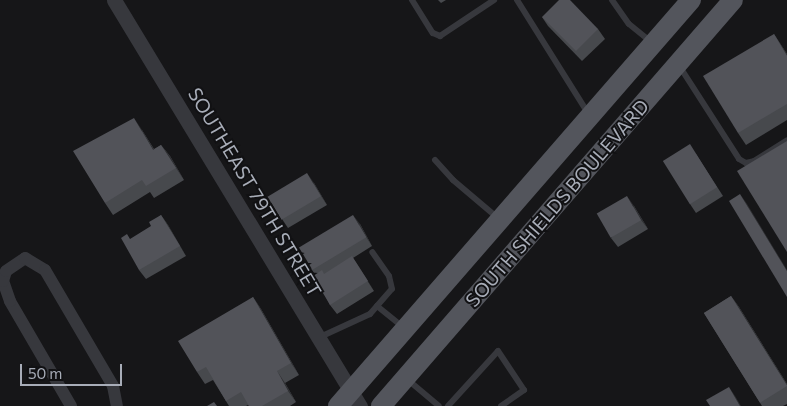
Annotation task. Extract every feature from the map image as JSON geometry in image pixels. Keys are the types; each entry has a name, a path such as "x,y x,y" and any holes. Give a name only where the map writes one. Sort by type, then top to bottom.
{"main road":[{"name":"SOUTH SHIELDS BOULEVARD","path":"380,406 734,0"},
{"name":"SOUTH SHIELDS BOULEVARD","path":"338,406 356,398 405,328 685,8"},
{"path":"685,8 703,35"}],"street":[{"name":"SOUTHEAST 79TH STREET","path":"114,0 356,398"},
{"path":"71,406 10,301 3,281 6,271 26,258 45,270 113,386 117,406"}],"lane":[{"path":"412,0 433,33 440,36 494,0"},
{"path":"517,0 571,90 590,116"},
{"path":"612,0 628,24 653,44"},
{"path":"677,64 698,91 739,159 746,163 754,160 787,140"},
{"path":"435,160 453,180 500,220"},
{"path":"320,337 370,314 392,289 389,276 372,252"},
{"path":"378,306 405,328"},
{"path":"448,406 498,351 524,390 501,406"},
{"path":"405,378 439,406"}],"building":[{"path":"559,0 570,0 598,29 576,51 542,17"},
{"path":"774,34 787,56 787,104 738,133 703,76"},
{"path":"134,118 153,150 161,145 176,168 146,186 142,180 105,203 73,151"},
{"path":"787,141 787,252 737,171"},
{"path":"690,144 717,187 690,204 663,161"},
{"path":"307,173 321,196 281,220 268,197"},
{"path":"740,194 787,271 787,297 729,201"},
{"path":"627,196 641,220 611,238 597,214"},
{"path":"161,215 180,246 139,270 121,238 127,234 130,239 151,226 149,222"},
{"path":"353,215 366,237 312,270 299,247"},
{"path":"352,256 368,281 330,305 313,276 322,270 324,274"},
{"path":"731,296 787,386 760,403 704,313"},
{"path":"253,297 291,363 277,371 288,391 262,406 249,406 241,392 226,401 206,367 197,372 178,341"},
{"path":"729,387 740,406 710,406 706,400"},
{"path":"214,402 217,406 207,406"}]}
